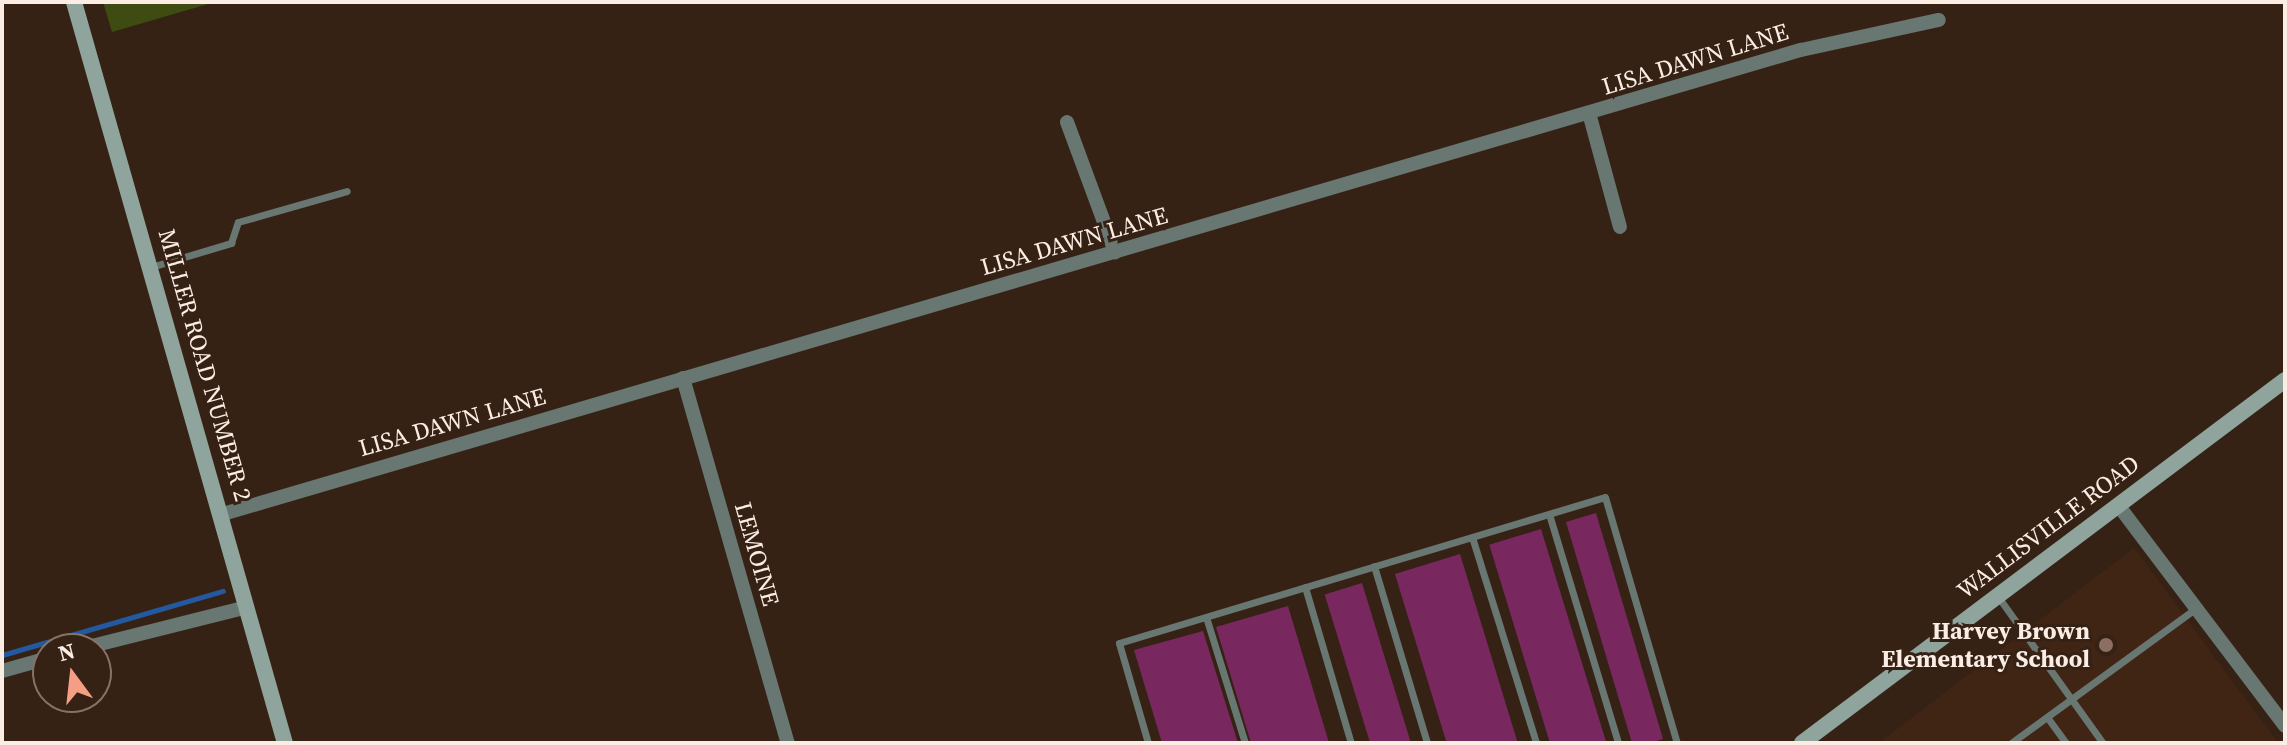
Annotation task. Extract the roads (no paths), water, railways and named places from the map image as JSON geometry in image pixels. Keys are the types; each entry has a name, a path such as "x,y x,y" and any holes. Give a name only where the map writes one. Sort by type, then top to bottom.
{"main road":[{"name":"MILLER ROAD NUMBER 2","path":"74,2 223,514 285,743"},
{"name":"WALLISVILLE ROAD","path":"1802,743 2285,380"}],"street":[{"name":"LISA DAWN LANE","path":"223,514 1801,50 1939,20"},
{"path":"1589,113 1620,227"},
{"path":"1067,122 1115,252"},
{"name":"LEMOINE","path":"683,378 788,743"},
{"path":"2118,505 2285,726"},
{"path":"112,641 247,607"},
{"path":"2,671 32,663"}],"lane":[{"path":"151,267 231,243 238,222 347,191"},
{"path":"1148,743 1119,643 1605,497 1677,743"},
{"path":"1549,514 1618,743"},
{"path":"1472,537 1536,743"},
{"path":"1374,566 1427,743"},
{"path":"1305,587 1351,743"},
{"path":"1997,596 2103,743"},
{"path":"2011,743 2196,608"},
{"path":"1206,617 1245,743"},
{"path":"2047,717 2066,743"}],"waterway":[{"path":"2,655 223,591"}],"place":[{"name":"Harvey Brown Elementary School","path":"2106,645"}]}
